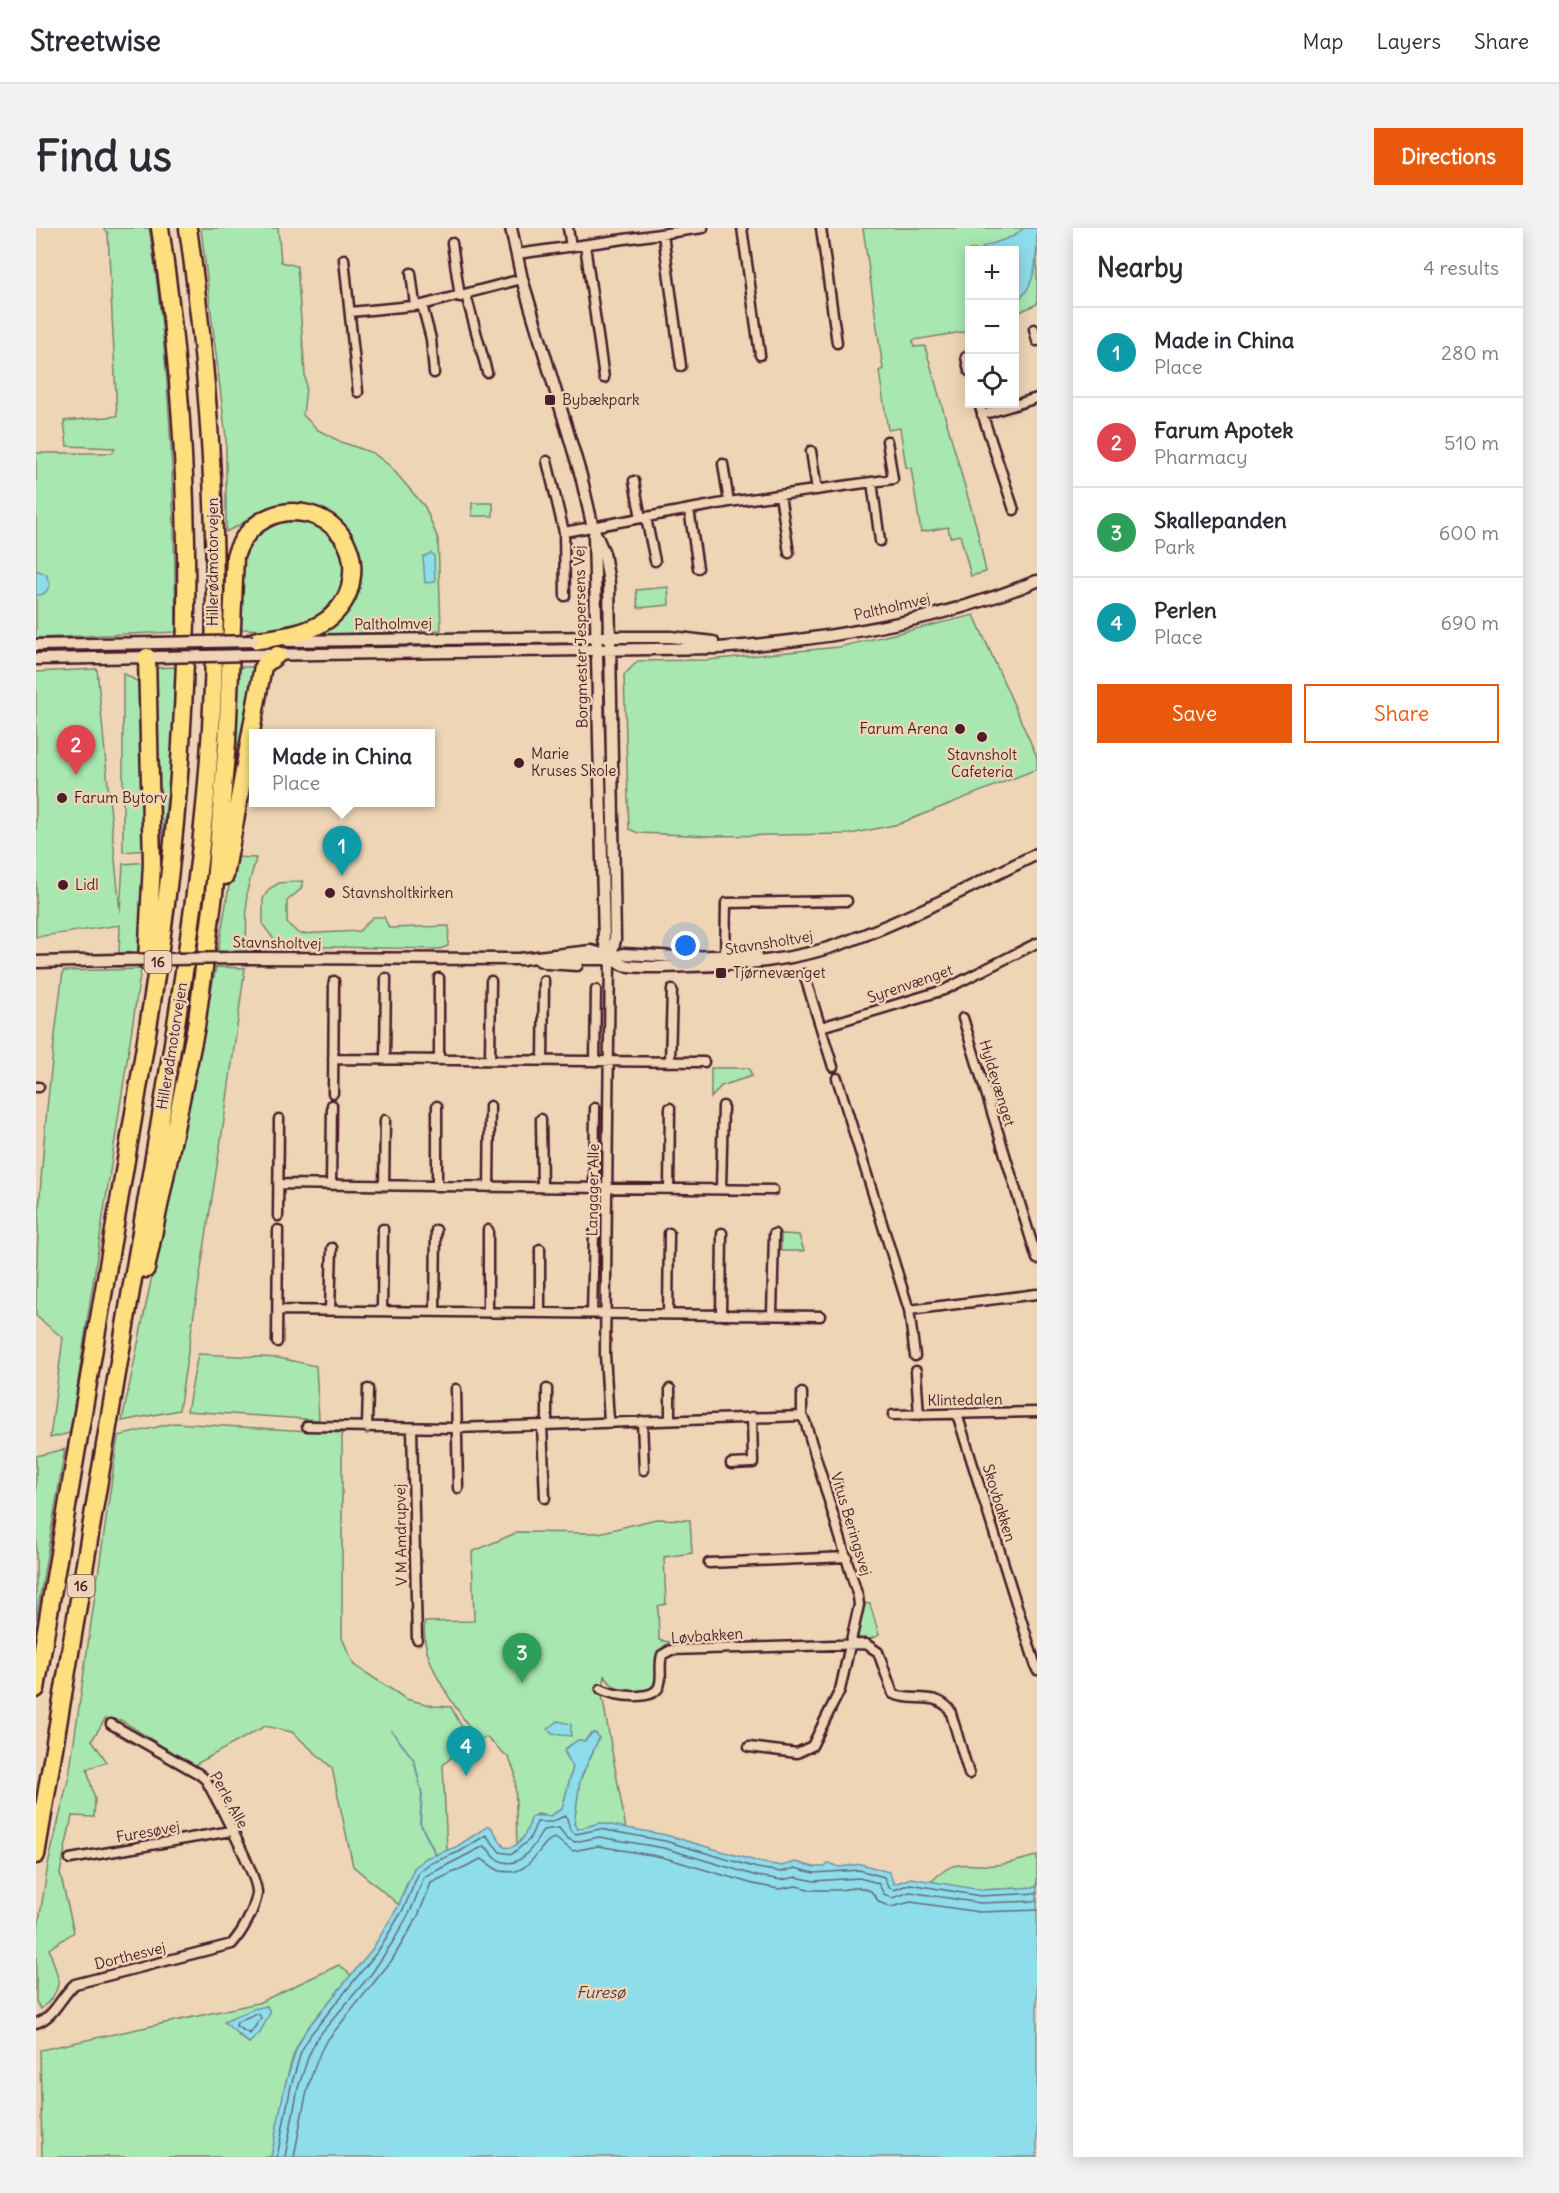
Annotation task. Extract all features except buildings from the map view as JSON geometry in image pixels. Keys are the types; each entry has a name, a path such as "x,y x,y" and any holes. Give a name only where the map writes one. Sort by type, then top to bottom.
{"highway":[{"name":"Hillerødmotorvejen","path":"36,1689 153,996 173,842 181,745 186,625 182,430 160,228"},
{"name":"Hillerødmotorvejen","path":"36,1855 181,1000 201,842 214,624 213,497 203,360 188,228"},
{"path":"196,1027 220,836 227,742 235,556 249,531 273,514 301,512 324,520 342,538 351,557 351,582 344,601 333,615 315,627 253,648"},
{"path":"127,1151 127,1125 148,947 152,890 152,650"},
{"path":"252,729 263,666 277,655"},
{"path":"127,1316 136,1313 206,988 249,745"}],"street":[{"name":"Borgmester Jespersens Vej","path":"511,228 522,279 581,476 594,528 604,553 609,583 615,940 610,959"},
{"path":"568,228 571,247"},
{"path":"517,254 571,247 648,232 663,234 703,228"},
{"path":"742,228 760,355"},
{"path":"821,228 837,344"},
{"path":"663,234 681,366"},
{"path":"452,243 463,296 487,372"},
{"path":"585,244 604,378"},
{"path":"344,260 358,392"},
{"path":"411,273 431,339 434,373"},
{"path":"350,312 419,305 463,296 522,279"},
{"path":"1034,329 1037,341"},
{"path":"982,415 1037,398"},
{"path":"980,408 1014,510"},
{"path":"564,532 729,502 893,479 887,441"},
{"path":"811,451 817,490"},
{"path":"547,461 564,532 565,596"},
{"path":"723,464 729,502"},
{"path":"634,481 655,561"},
{"path":"872,482 880,541"},
{"path":"780,495 789,554"},
{"path":"689,509 698,568"},
{"name":"Borgmester Jespersens Vej","path":"594,528 600,846 604,940 610,959"},
{"name":"Paltholmvej","path":"253,648 277,655 611,650 749,645 876,628 996,596 1037,581"},
{"name":"Paltholmvej","path":"36,659 152,650 253,648 401,639 671,637 749,645"},
{"path":"401,639 401,653"},
{"name":"Paltholmvej","path":"36,645 152,650"},
{"name":"Stavnsholtvej","path":"36,962 233,958 519,959 555,964 592,965 603,964 623,954 725,961 847,936 860,936 892,924 1037,854"},
{"path":"725,961 726,903 847,901"},
{"name":"Syrenvænget","path":"821,1027 944,990 1037,943"},
{"name":"Stavnsholtvej","path":"519,959 591,951 602,952 610,959"},
{"name":"Langager Alle","path":"609,1422 606,1314 610,959"},
{"path":"804,974 833,1066"},
{"path":"385,1059 386,978"},
{"path":"439,978 439,1060"},
{"path":"333,1093 334,981"},
{"path":"490,1060 491,981"},
{"path":"543,1061 544,981"},
{"path":"595,1061 596,990"},
{"path":"670,1062 672,990"},
{"name":"Hyldevænget","path":"963,1018 1037,1259"},
{"path":"333,1059 704,1062"},
{"path":"837,1078 909,1310 915,1356"},
{"path":"332,1105 332,1185"},
{"path":"436,1186 437,1106"},
{"path":"489,1187 490,1106"},
{"path":"721,1189 723,1106"},
{"path":"594,1188 595,1108"},
{"path":"669,1189 670,1108"},
{"path":"278,1216 279,1119"},
{"path":"542,1119 542,1187"},
{"path":"384,1186 385,1120"},
{"path":"279,1184 773,1190"},
{"path":"382,1311 383,1229"},
{"path":"277,1342 278,1230"},
{"path":"435,1311 436,1230"},
{"path":"488,1230 488,1312"},
{"path":"592,1313 594,1233"},
{"path":"668,1314 669,1233"},
{"path":"721,1315 722,1233"},
{"path":"772,1315 774,1234"},
{"path":"330,1310 332,1248"},
{"path":"540,1249 540,1313"},
{"path":"909,1310 1037,1294"},
{"path":"278,1310 820,1316"},
{"path":"916,1371 919,1415"},
{"path":"368,1389 368,1428"},
{"path":"456,1389 458,1488"},
{"path":"545,1498 544,1425 547,1389"},
{"path":"669,1389 670,1420"},
{"path":"307,1426 412,1429 802,1416 802,1393"},
{"name":"Klintedalen","path":"894,1415 1037,1412"},
{"name":"Skovbakken","path":"957,1414 1037,1670"},
{"name":"Vitus Beringsvej","path":"749,1747 797,1754 812,1746 840,1690 851,1643 858,1597 806,1420 802,1416"},
{"path":"731,1464 753,1463 752,1417"},
{"path":"642,1421 644,1470"},
{"name":"V M Amdrupvej","path":"412,1429 417,1640"},
{"path":"709,1563 847,1557"},
{"path":"851,1643 873,1646 878,1652 893,1694 901,1698 936,1699 945,1703 950,1710 969,1774"},
{"name":"Løvbakken","path":"601,1689 610,1695 647,1696 656,1691 660,1684 662,1655 671,1650 851,1643"},
{"name":"Perle Alle","path":"111,1724 199,1774 210,1787 254,1876 257,1894 242,1933"},
{"name":"Furesøvej","path":"70,1859 231,1831"},
{"name":"Dorthesvej","path":"36,2023 51,2014 65,1993 75,1984 232,1944 242,1933"}],"green space":[{"path":"103,228 149,228 167,379 176,632 36,638 36,453 112,453 115,448 67,446 64,421 117,416 108,233"},
{"path":"201,228 278,228 281,262 297,266 306,388 303,415 318,430 341,442 373,453 390,466 425,507 438,539 441,630 304,635 334,617 353,600 358,576 348,540 281,507 256,516 226,532 226,438"},
{"path":"863,228 1037,228 1037,304 1019,312 1019,246 965,246 965,332 913,340 914,347 925,346 977,529 986,572 971,576 960,535 950,537 948,527 921,532 911,468 906,467 900,428 888,430 879,371 883,369"},
{"path":"472,503 493,503 493,516 472,516"},
{"path":"286,519 309,522 319,526 329,532 338,543 344,555 346,568 341,595 324,615 302,625 284,628 238,629 238,588 242,561 247,549 264,528"},
{"path":"668,587 669,605 638,608 636,590"},
{"path":"974,615 1037,757 1037,769 899,824 850,834 711,836 638,833 629,829 624,675 638,661 707,660 839,647"},
{"path":"176,667 173,759 160,849 154,668"},
{"path":"237,667 256,667 226,846"},
{"path":"97,669 120,912 123,864 148,862 144,951 119,953 120,925 36,937 36,672"},
{"path":"123,673 140,683 147,850 123,852"},
{"path":"234,857 256,858 247,891 246,954 218,951"},
{"path":"303,881 301,889 287,901 287,923 299,934 359,931 373,917 384,917 389,928 449,926 448,946 440,949 279,946 263,925 263,899 269,889 279,883"},
{"path":"216,967 245,968 179,1410 122,1421"},
{"path":"141,969 70,1433 50,1438 63,1338 36,1316 38,1229 52,1057 63,971"},
{"path":"711,1068 749,1068 752,1076 721,1086 711,1098"},
{"path":"781,1234 799,1235 804,1251 781,1251"},
{"path":"198,1354 279,1358 316,1366 319,1420 187,1411"},
{"path":"174,1423 342,1433 342,1638 354,1665 406,1699 434,1706 451,1707 472,1746 455,1754 443,1765 447,1851 427,1860 415,1870 406,1885 399,1905 353,1866 332,1768 292,1732 265,1726 193,1766 121,1720 105,1719 92,1740 107,1762 87,1769 95,1800 94,1817 72,1816 60,1873 74,1932 49,1949 58,1982 54,1994 41,2009 36,2002 36,1940 48,1865 69,1776 118,1436"},
{"path":"65,1449 36,1620 36,1456"},
{"path":"656,1519 690,1520 692,1553 664,1557 666,1604 658,1606 659,1640 670,1642 664,1646 658,1656 654,1688 632,1693 626,1692 614,1687 605,1676 602,1695 626,1829 600,1823 578,1829 574,1824 580,1780 599,1738 590,1734 585,1741 578,1740 565,1749 573,1767 562,1809 550,1816 537,1814 531,1818 528,1831 517,1845 515,1773 509,1758 486,1737 479,1741 451,1700 433,1669 424,1637 425,1622 474,1621 472,1552 518,1532 599,1533"},
{"path":"863,1603 870,1604 879,1635 868,1640 859,1638 856,1634"},
{"path":"1037,1856 1037,1887 981,1890 930,1883 953,1866 1011,1863"},
{"path":"339,1965 352,1976 314,2020 296,2049 291,2062 271,2157 42,2157 40,2050 258,2003","holes":["267,2006 270,2013 249,2043 238,2035 235,2016"]}],"water":[{"path":"1024,228 1037,228 1036,260 1032,280 1019,299 1019,246 986,246 1014,236"},
{"path":"431,553 434,555 435,582 425,583 423,557"},
{"path":"36,570 46,574 50,584 41,595 36,595"},
{"path":"558,1721 571,1724 571,1736 552,1734 548,1729"},
{"name":"Furesø","path":"592,1733 596,1733 599,1738 580,1780 574,1824 578,1829 600,1823 666,1835 759,1862 782,1866 796,1862 814,1867 825,1867 829,1863 840,1867 861,1864 889,1872 894,1884 911,1878 981,1890 1037,1887 1037,2157 271,2157 285,2085 296,2050 306,2030 373,1948 399,1905 414,1868 426,1858 456,1847 488,1826 504,1847 515,1846 523,1838 532,1816 550,1816 562,1809 573,1767 564,1750 578,1740 585,1741"},
{"path":"267,2006 270,2013 260,2033 249,2043 224,2022 253,2009"}],"waterway":[{"path":"391,1730 414,1760 422,1794 420,1823 436,1855"}],"place":[{"name":"Bybækpark","path":"550,400"},
{"name":"Farum Arena","path":"960,729"},
{"name":"Stavnsholt Cafeteria","path":"982,737"},
{"name":"Marie Kruses Skole","path":"519,763"},
{"name":"Farum Apotek","path":"76,775"},
{"name":"Farum Bytorv","path":"62,798"},
{"name":"Made in China","path":"342,876"},
{"name":"Lidl","path":"63,885"},
{"name":"Stavnsholtkirken","path":"330,893"},
{"name":"Tjørnevænget","path":"721,973"},
{"name":"Skallepanden","path":"522,1683"},
{"name":"Perlen","path":"466,1776"}]}
